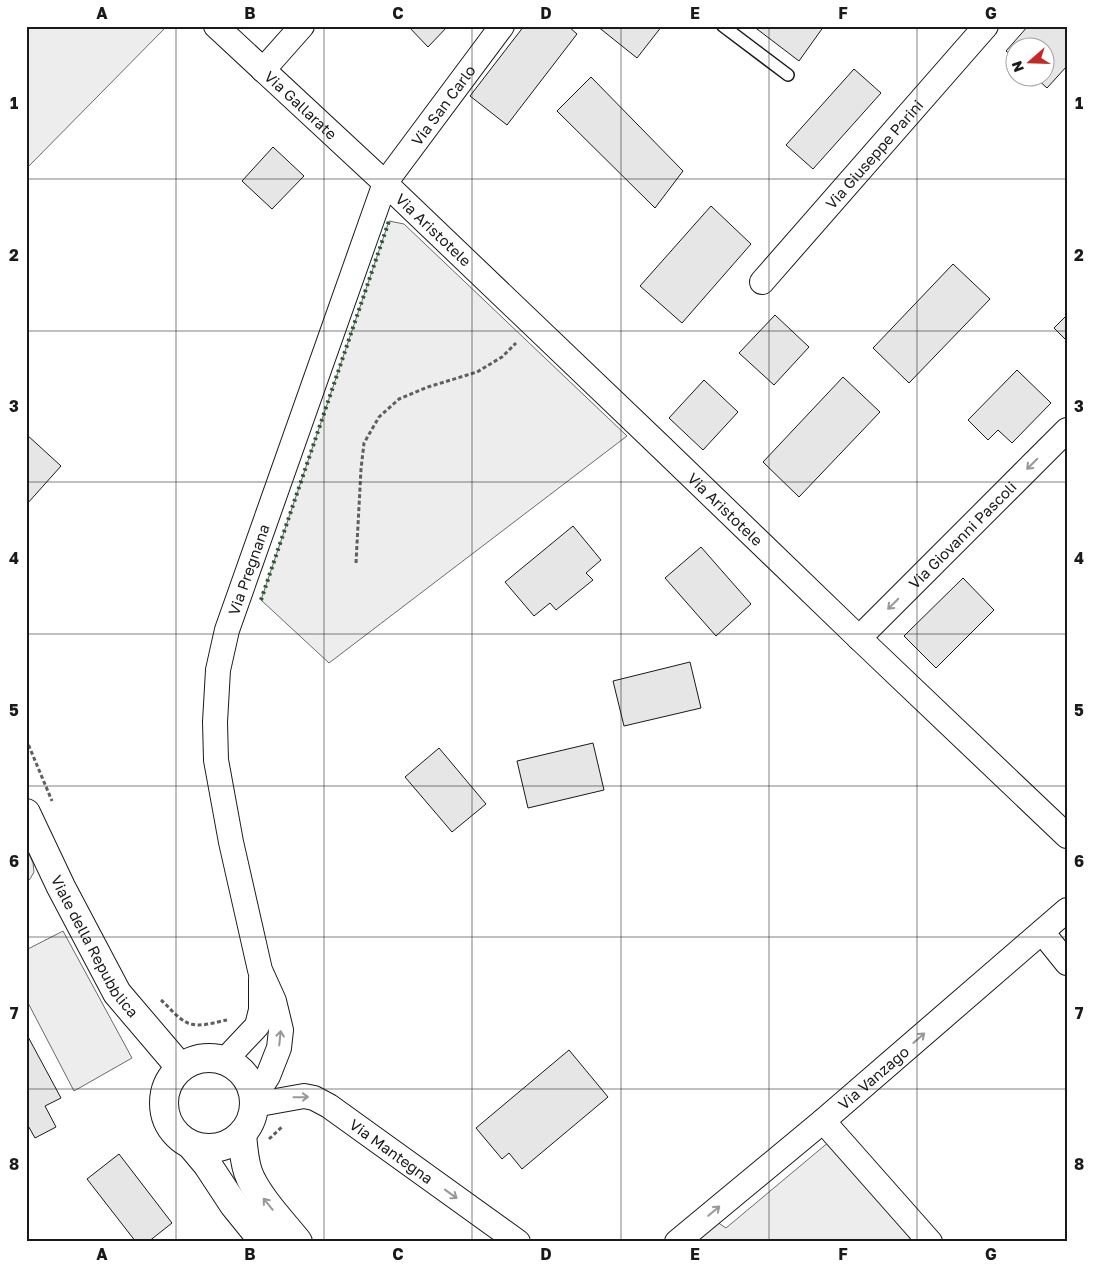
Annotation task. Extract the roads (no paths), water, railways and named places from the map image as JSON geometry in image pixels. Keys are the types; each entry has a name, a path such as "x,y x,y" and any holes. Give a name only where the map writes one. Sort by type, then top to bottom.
{"street":[{"name":"Via Gallarate","path":"216,26 385,184"},
{"path":"263,70 302,26"},
{"name":"Via San Carlo","path":"385,184 502,26"},
{"name":"Via Giuseppe Parini","path":"762,282 986,26"},
{"name":"Via Aristotele","path":"385,184 1067,836"},
{"name":"Via Pregnana","path":"225,1060 257,1026 261,1010 260,970 231,842 216,760 215,722 218,670 227,630 385,184"},
{"name":"Via Giovanni Pascoli","path":"859,638 1067,430"},
{"name":"Viale della Repubblica","path":"26,813 60,887 117,993 180,1067"},
{"name":"Via Vanzago","path":"677,1242 822,1121 1067,910"},
{"path":"1042,932 1067,963"},
{"name":"Via Pregnana","path":"254,1101 268,1076 279,1048 281,1030 274,1001 260,970"},
{"path":"264,1242 234,1206 208,1164 168,1124 164,1109 164,1093 170,1079 180,1067 194,1060 209,1057 225,1060 235,1066 251,1086 254,1101 252,1116 248,1125 254,1138 247,1171 260,1194 298,1242"},
{"name":"Via Mantegna","path":"254,1101 304,1096 314,1098 329,1106 518,1242"},
{"path":"822,1121 930,1242"},
{"path":"191,1145 204,1148 218,1147 231,1142 254,1138"}],"lane":[{"path":"724,26 788,75"}]}
